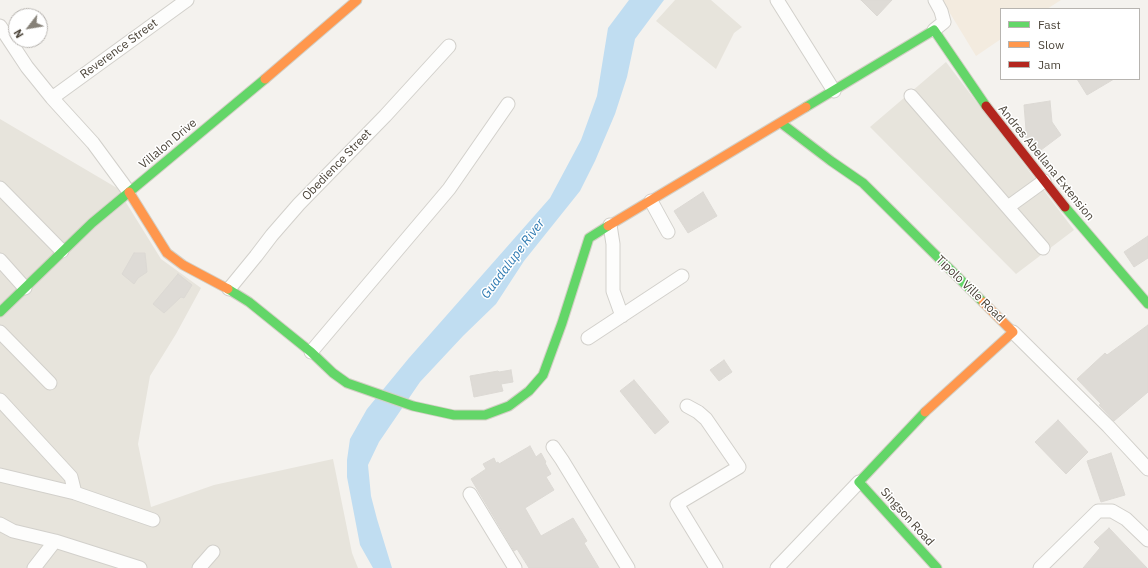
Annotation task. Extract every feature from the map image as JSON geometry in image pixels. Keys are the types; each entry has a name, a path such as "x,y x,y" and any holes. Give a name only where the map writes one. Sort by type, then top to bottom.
{"street":[{"name":"Reverence Street","path":"52,98 187,0"},
{"name":"Villalon Drive","path":"0,312 92,222 277,69 357,0"},
{"path":"777,0 834,91"},
{"path":"0,26 27,67 52,98 93,143 129,192 167,253 183,265 229,289 249,302 311,352 333,373 347,383 413,406 454,415 485,414 509,406 529,391 543,375 589,238 934,30 944,22 941,10 935,0"},
{"name":"Andres Abellana Extension","path":"934,30 991,114 1044,181 1148,304"},
{"name":"Obedience Street","path":"229,289 299,204 385,116 449,46"},
{"path":"911,96 1043,248"},
{"path":"311,352 449,189 508,104"},
{"name":"Tipolo Ville Road","path":"780,123 862,183 1108,426 1148,469"},
{"path":"1008,207 1044,181"},
{"path":"0,188 62,252"},
{"path":"651,201 668,232"},
{"path":"610,226 613,244 613,291 622,316"},
{"path":"0,260 25,288"},
{"path":"588,338 682,276"},
{"path":"0,332 50,382"},
{"path":"777,568 926,411 1013,332"},
{"path":"0,400 71,477 75,493"},
{"path":"687,406 698,412 706,419 739,467 677,504 716,568"},
{"path":"553,447 628,568"},
{"path":"0,475 75,493 153,520"},
{"name":"Singson Road","path":"859,482 937,568"},
{"path":"470,494 515,568"},
{"path":"1040,568 1098,511 1112,511 1126,520 1148,540"},
{"path":"0,524 13,531 140,568"},
{"path":"34,568 55,542"},
{"path":"199,568 213,552"}],"shaded area":[{"path":"675,0 711,0 742,27 734,33 716,69 656,21"},
{"path":"942,0 1061,0 1049,8 1000,8 1000,40 976,56"},
{"path":"946,62 1074,230 1016,274 870,127"},
{"path":"0,119 117,188 161,259 201,288 176,334 150,376 138,444 151,507 214,485 333,459 352,553 358,568 0,568"}],"water":[{"name":"Guadalupe River","path":"629,0 664,0 635,39 627,77 615,114 595,161 580,191 524,261 496,304 463,336 420,382 379,442 368,465 371,496 392,568 373,568 360,545 347,477 347,460 350,439 367,409 409,358 550,198 581,140 597,96 608,28"}],"building":[{"path":"861,0 892,0 877,16"},
{"path":"1078,80 1112,80 1087,95"},
{"path":"1050,101 1052,122 1061,135 1037,153 1023,133 1026,130 1024,105"},
{"path":"703,192 717,216 688,233 674,211"},
{"path":"1148,236 1148,258 1134,267 1124,252"},
{"path":"134,253 145,253 147,272 138,278 134,284 122,274"},
{"path":"178,274 192,285 184,298 181,297 164,313 153,304"},
{"path":"1148,325 1148,392 1114,421 1099,405 1101,404 1077,379 1105,353 1107,355"},
{"path":"724,360 732,372 719,381 710,370"},
{"path":"511,370 513,382 501,384 503,391 474,397 470,376"},
{"path":"634,380 669,422 655,434 620,391"},
{"path":"1058,420 1088,452 1066,474 1035,442"},
{"path":"530,446 536,457 541,453 546,462 545,463 551,474 546,477 554,490 525,508 541,536 573,518 587,541 584,543 599,568 529,568 517,549 514,551 471,479 486,469 483,464 494,458 496,463 498,462 499,464"},
{"path":"1111,453 1125,495 1101,502 1087,461"},
{"path":"1109,528 1147,568 1083,568 1100,548 1094,542"}],"traffic: fast":[{"path":"806,107 934,30 986,106"},
{"path":"0,312 92,223 265,79"},
{"path":"781,123 863,183 983,302"},
{"path":"1065,207 1148,304"},
{"path":"228,289 249,302 311,352 333,373 347,383 413,406 454,415 485,415 509,406 529,391 543,375 562,323 589,238 608,226"},
{"path":"925,412 859,482 937,568"}],"traffic: slow":[{"path":"265,79 357,0"},
{"path":"608,226 806,107"},
{"path":"129,192 167,253 183,265 228,289"},
{"path":"925,412 1013,332 983,302"}],"traffic: jam":[{"path":"986,106 1065,207"}]}
